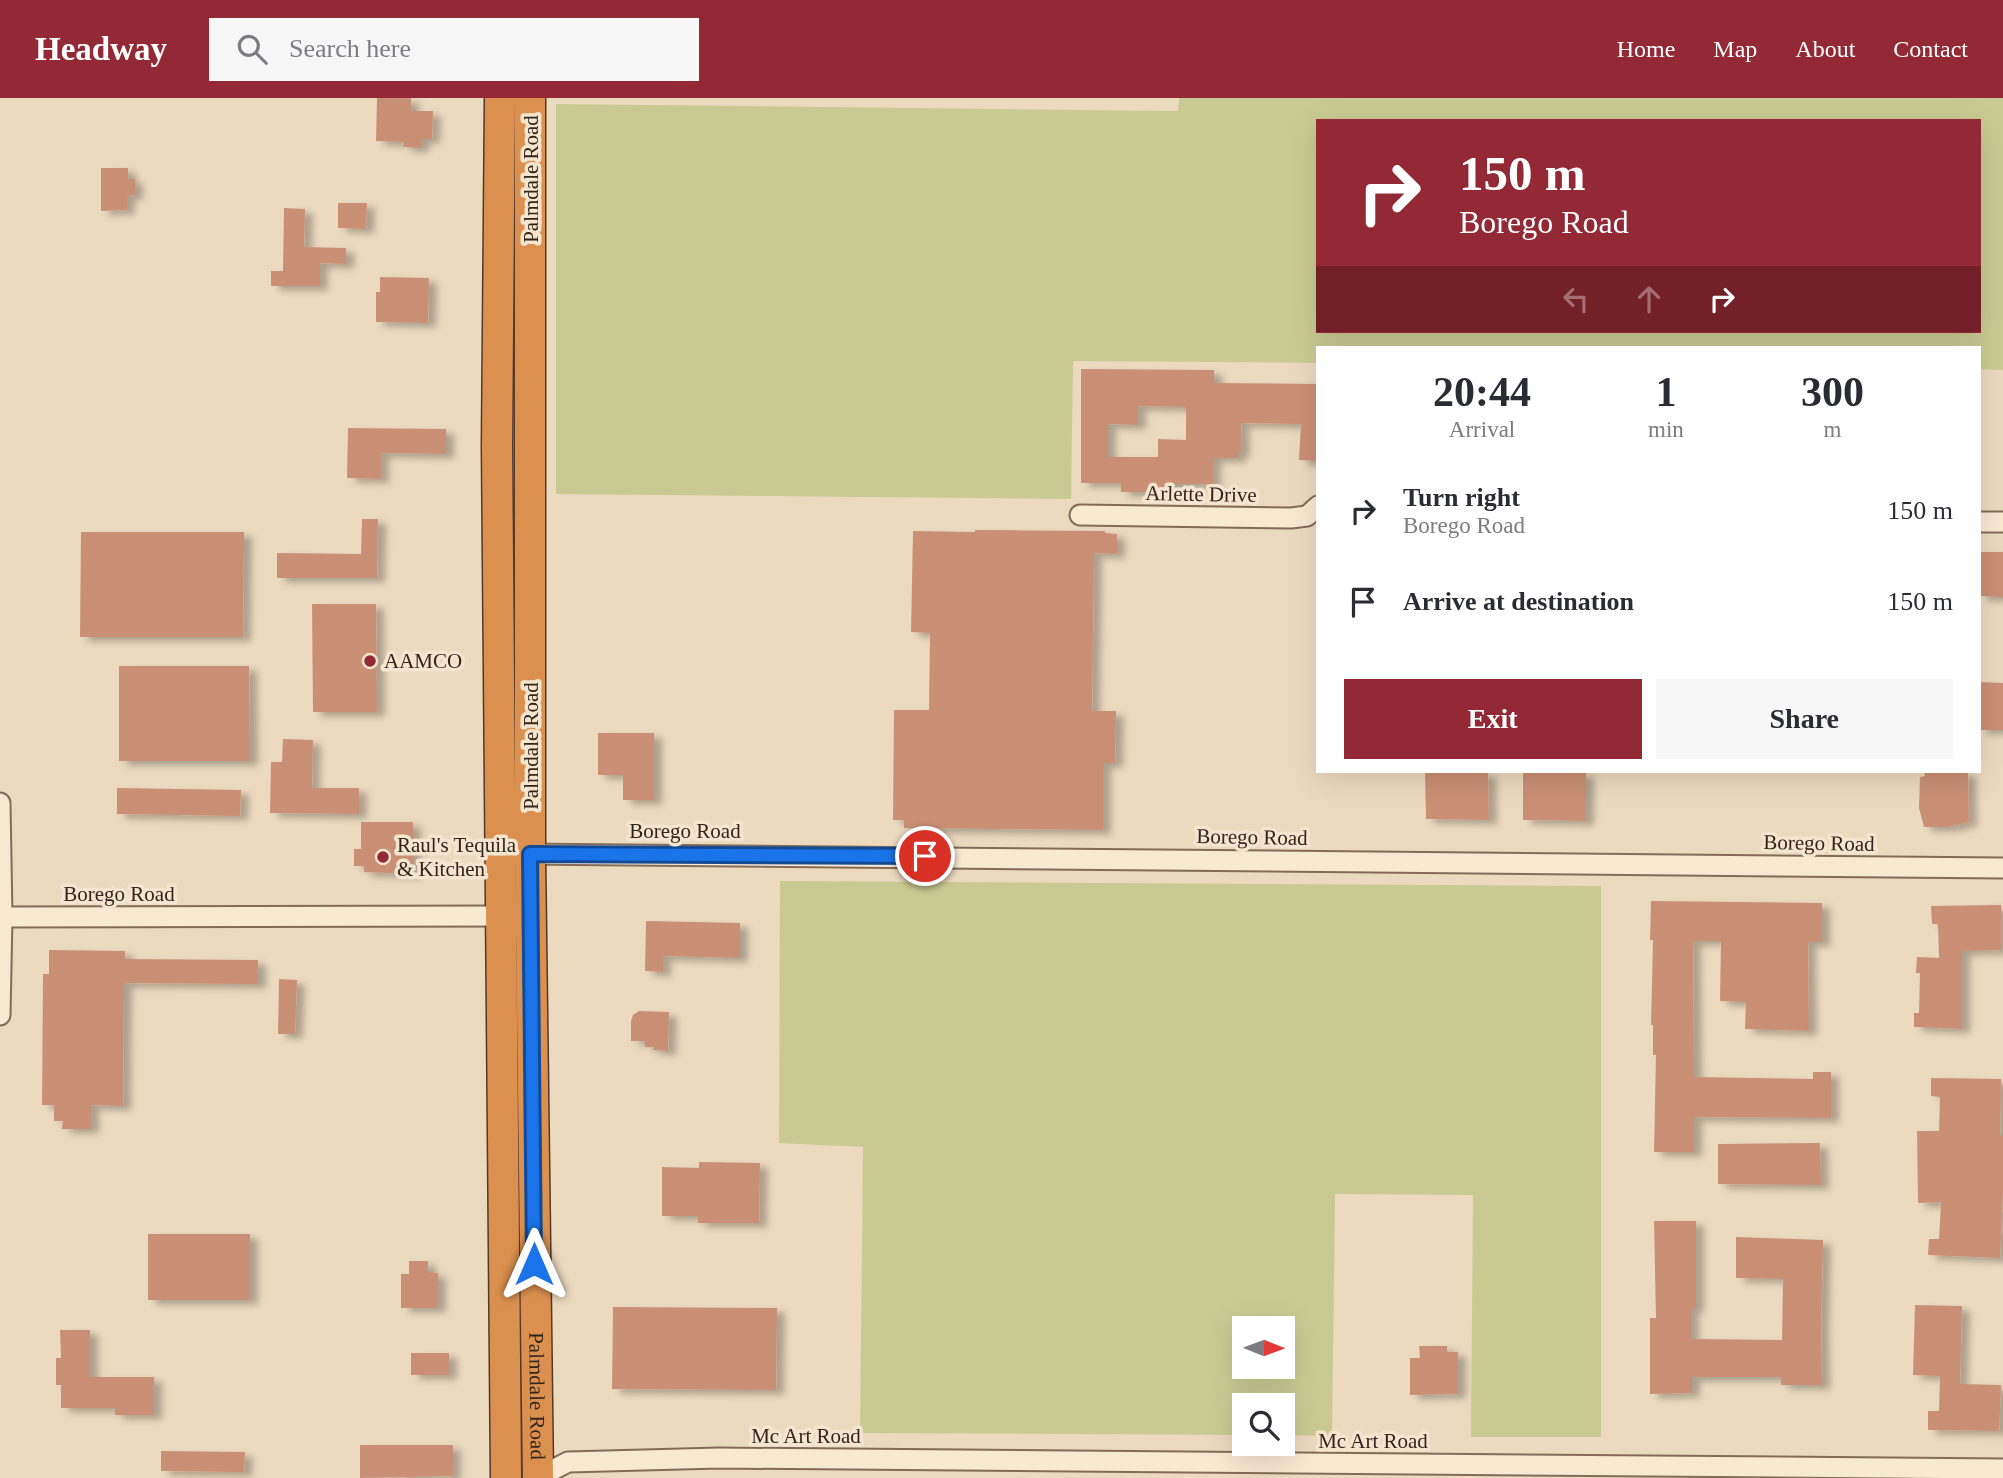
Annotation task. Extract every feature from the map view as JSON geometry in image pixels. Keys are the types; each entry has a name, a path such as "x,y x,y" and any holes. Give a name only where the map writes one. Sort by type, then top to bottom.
{"highway":[{"name":"Palmdale Road","path":"500,98 497,446 516,854 531,915 538,1478"},
{"name":"Palmdale Road","path":"506,1478 501,916 516,854 530,98"}],"street":[{"name":"Arlette Drive","path":"1080,515 1291,518 1307,516 1316,508"},
{"path":"1981,522 2003,522"},
{"path":"0,803 0,1015"},
{"name":"Borego Road","path":"516,854 2003,868"},
{"name":"Borego Road","path":"1,917 531,915"},
{"name":"Mc Art Road","path":"538,1478 568,1462 811,1458 2003,1469"}],"green space":[{"path":"1179,98 2003,98 2003,370 1981,369 1981,346 1316,346 1316,363 1073,361 1071,499 556,494 556,104 1178,111"},
{"path":"780,881 1601,886 1601,1437 1471,1437 1473,1195 1335,1194 1332,1436 1295,1435 1295,1393 1232,1393 1232,1435 860,1433 863,1147 779,1143"}],"building":[{"path":"377,98 411,98 411,111 433,111 432,139 421,139 421,148 403,147 404,142 376,141"},
{"path":"101,168 128,168 128,179 135,179 135,195 127,196 127,210 101,211"},
{"path":"338,203 367,203 366,229 338,228"},
{"path":"284,208 305,209 304,247 346,248 346,264 320,263 320,286 271,286 271,271 283,271"},
{"path":"380,277 429,278 428,323 376,322 376,292 380,292"},
{"path":"1081,369 1214,370 1214,383 1316,384 1316,461 1299,460 1301,424 1241,423 1242,452 1238,452 1238,458 1213,458 1213,484 1174,484 1173,492 1121,492 1121,483 1081,483","holes":["1138,406 1186,407 1186,440 1158,439 1158,457 1108,457 1108,424 1138,425"]},
{"path":"348,428 446,429 446,454 381,453 381,479 347,478"},
{"path":"362,519 378,519 377,578 277,578 277,553 361,554"},
{"path":"913,531 1105,531 1117,534 1117,554 1094,553 1092,711 1116,711 1115,763 1103,763 1103,830 904,828 904,820 893,820 894,710 929,710 930,633 911,632"},
{"path":"81,532 244,532 243,637 80,637"},
{"path":"1981,552 2003,552 2003,597 1981,596"},
{"path":"312,604 376,604 377,712 313,712"},
{"path":"119,666 249,666 250,761 119,761"},
{"path":"1981,682 2003,683 2003,730 1981,730"},
{"path":"598,733 654,733 654,800 623,800 623,775 598,775"},
{"path":"283,739 313,740 312,788 359,788 359,814 270,813 271,762 282,762"},
{"path":"1425,773 1488,773 1489,820 1426,819"},
{"path":"1523,773 1586,773 1586,821 1523,820"},
{"path":"1924,773 1968,773 1969,822 1948,827 1924,827 1919,808 1920,777 1925,776"},
{"path":"117,788 241,790 240,816 117,814"},
{"name":"Raul's Tequila & Kitchen","path":"361,822 413,822 413,874 364,872 364,866 354,866 354,849 361,849"},
{"path":"1651,901 1822,903 1822,942 1808,942 1809,1031 1745,1029 1746,1002 1720,1001 1721,941 1693,941 1694,1077 1813,1079 1813,1072 1831,1072 1831,1118 1694,1117 1694,1152 1654,1152 1656,1055 1653,1055 1651,1025"},
{"path":"2001,905 2001,950 1962,951 1962,1029 1914,1027 1914,1013 1919,1013 1920,973 1916,973 1917,957 1939,958 1938,924 1932,924 1931,906"},
{"path":"646,921 740,923 740,958 663,956 663,972 645,971"},
{"path":"49,950 125,951 125,959 258,960 258,984 124,983 123,1106 91,1105 91,1129 62,1129 63,1121 54,1121 54,1105 42,1105 43,974 49,974"},
{"path":"279,979 297,980 295,1034 278,1034"},
{"path":"639,1011 669,1012 668,1051 645,1047 645,1041 631,1041 631,1021 633,1015"},
{"path":"1931,1078 2001,1079 2003,1191 2000,1258 1928,1255 1929,1239 1939,1239 1941,1202 1918,1203 1917,1131 1939,1131 1940,1097 1931,1096"},
{"path":"1820,1143 1821,1185 1718,1184 1718,1144"},
{"path":"699,1162 760,1163 759,1223 698,1223 698,1216 662,1216 662,1167 699,1168"},
{"path":"1654,1221 1696,1221 1696,1308 1691,1308 1691,1339 1782,1340 1783,1279 1736,1278 1736,1237 1823,1240 1822,1385 1781,1385 1781,1377 1692,1377 1692,1393 1650,1394 1650,1318 1656,1318"},
{"path":"148,1234 250,1234 250,1300 148,1300"},
{"path":"409,1261 428,1261 428,1272 438,1273 438,1308 401,1308 401,1274 409,1274"},
{"path":"1915,1305 1962,1306 1960,1384 2001,1385 1999,1431 1928,1430 1928,1411 1939,1411 1940,1376 1913,1375"},
{"path":"613,1307 777,1308 776,1390 612,1389"},
{"path":"60,1330 90,1330 90,1377 154,1377 154,1415 115,1415 115,1408 61,1408 61,1385 56,1385 56,1358 61,1358"},
{"path":"1419,1346 1447,1346 1447,1352 1458,1352 1458,1394 1410,1395 1410,1358 1420,1358"},
{"path":"411,1353 449,1353 449,1375 411,1375"},
{"path":"360,1445 453,1445 453,1476 360,1478"},
{"path":"161,1451 245,1452 244,1472 161,1471"}],"place":[{"name":"AAMCO","path":"370,661"},
{"name":"Raul's Tequila & Kitchen","path":"383,857"}],"route":[{"path":"534,1264 530,854 925,856"}]}
